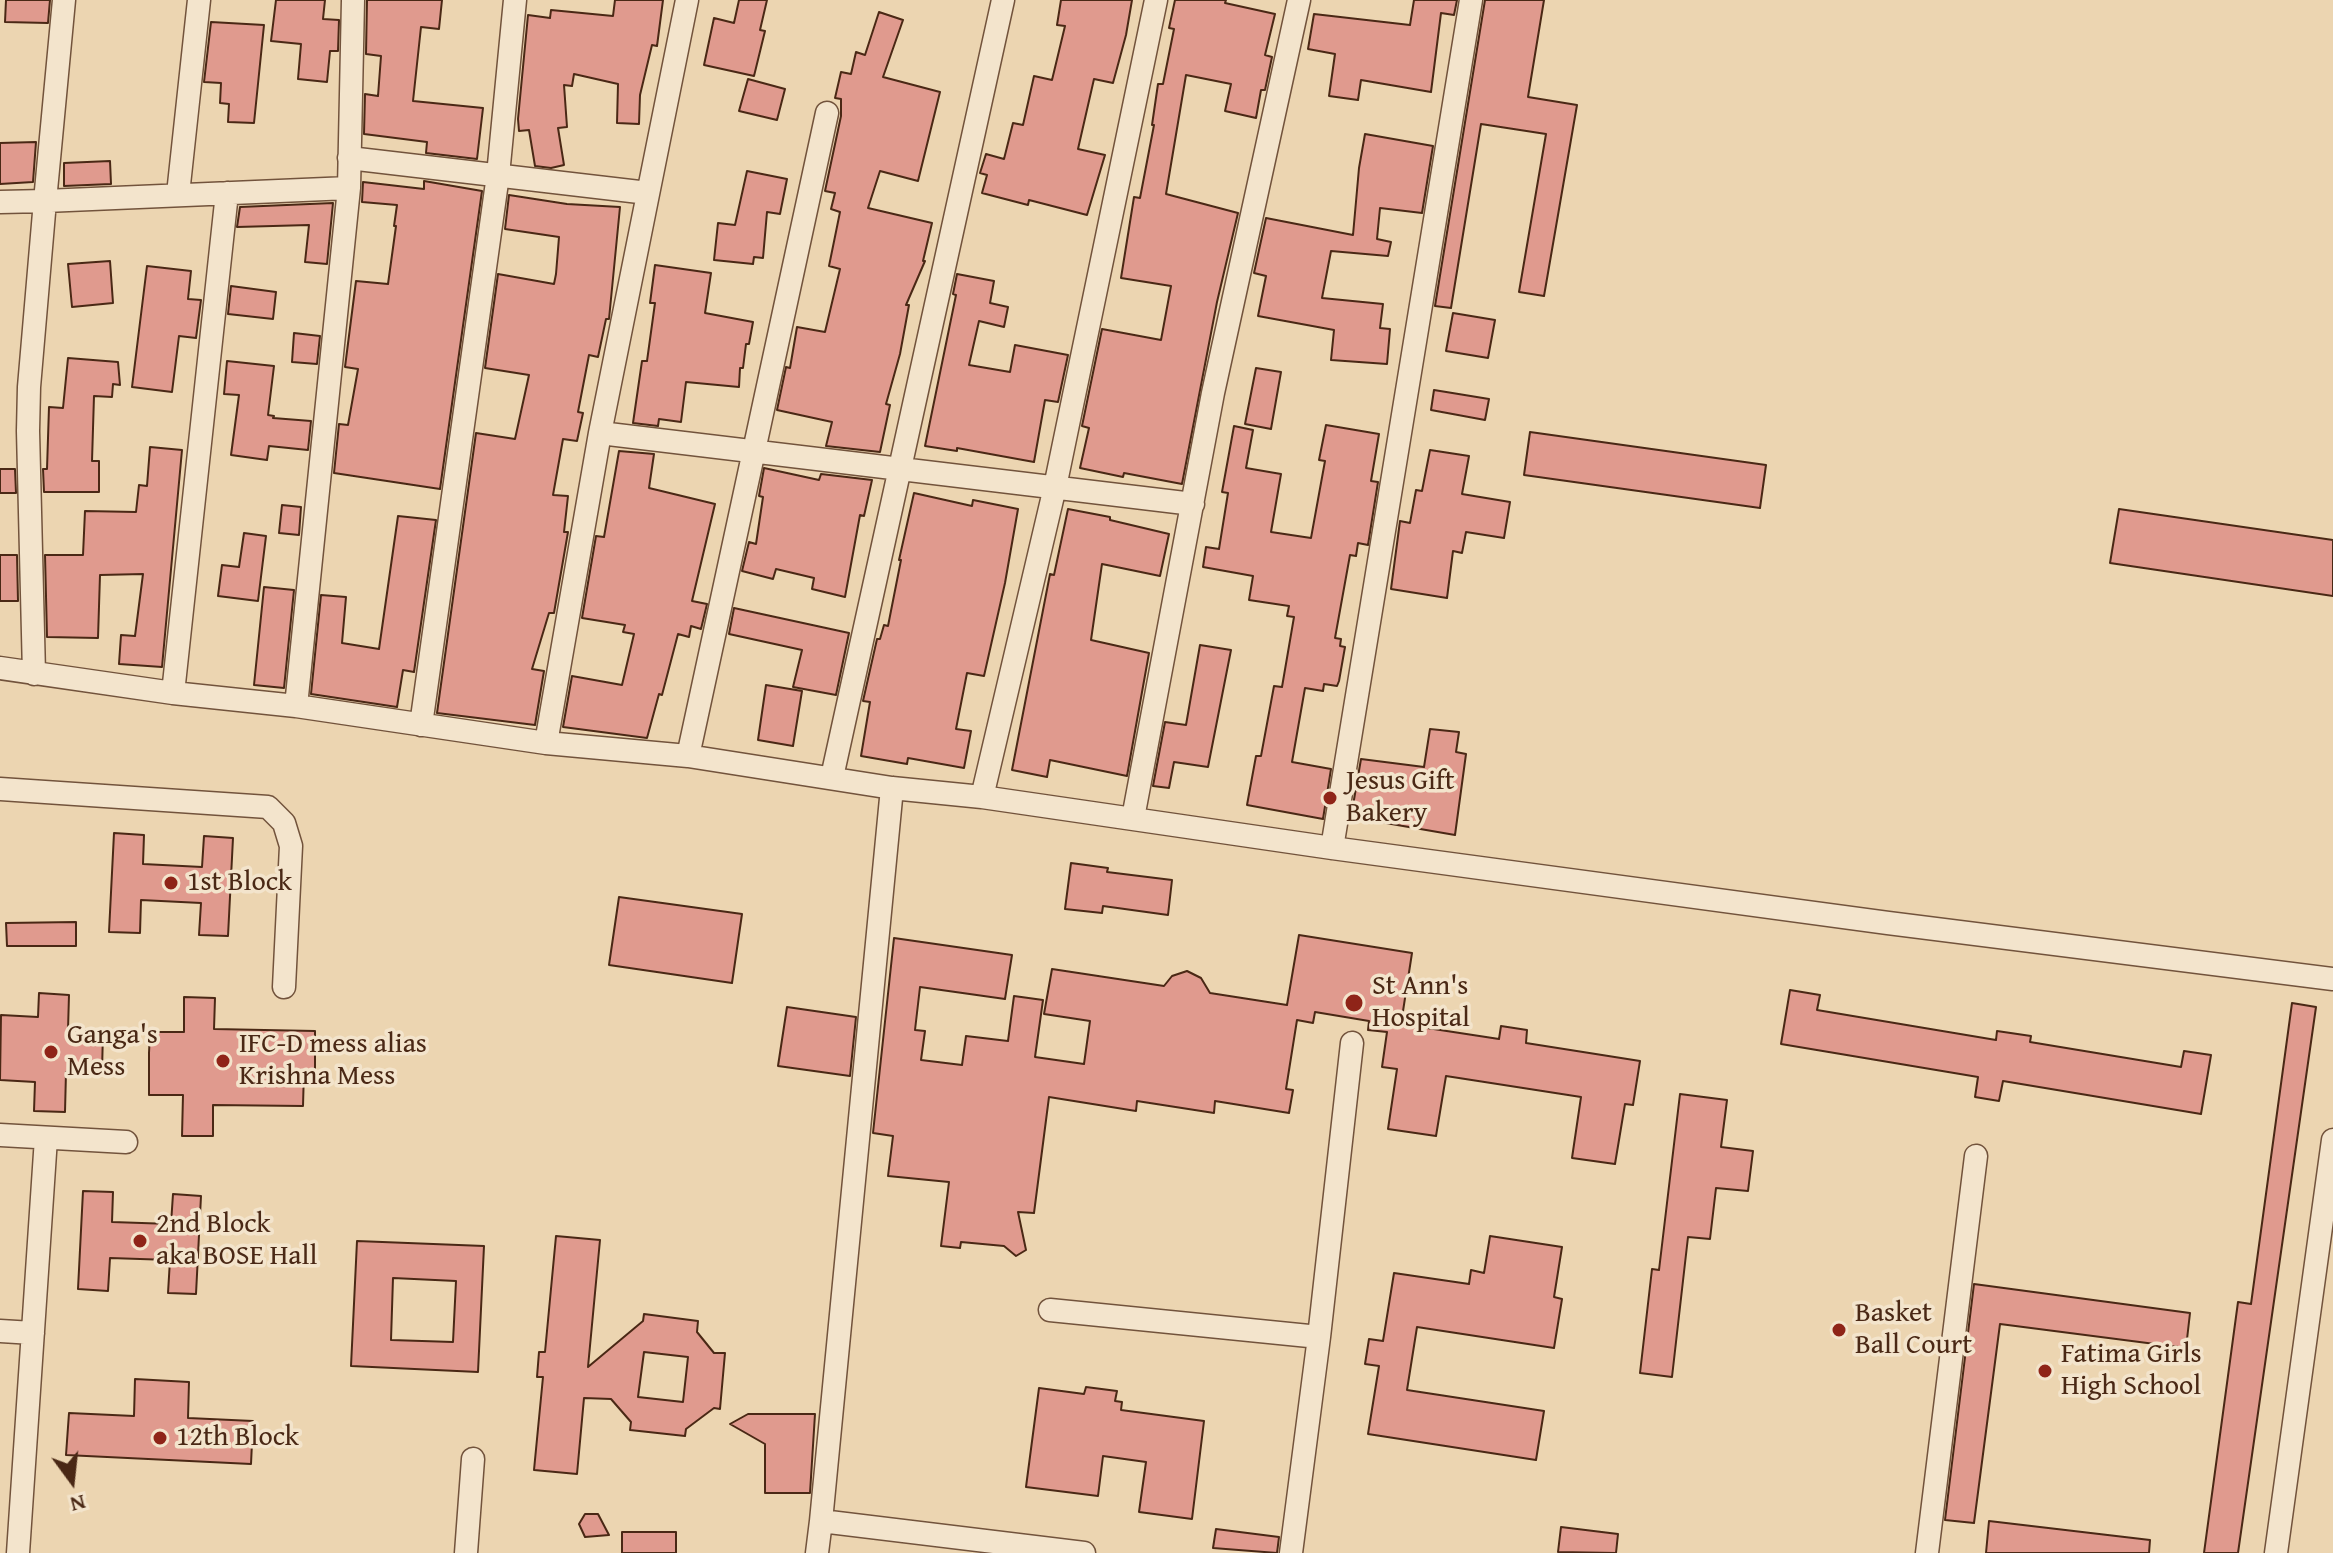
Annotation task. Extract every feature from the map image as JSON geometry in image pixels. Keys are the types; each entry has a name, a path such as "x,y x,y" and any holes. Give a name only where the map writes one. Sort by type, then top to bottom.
{"street":[{"path":"34,674 29,402 64,0"},
{"path":"178,194 199,0"},
{"path":"296,706 349,188 353,0"},
{"path":"421,725 498,175 515,0"},
{"path":"546,743 600,433 687,0"},
{"path":"832,777 1003,0"},
{"path":"982,797 1055,487 1156,0"},
{"path":"1133,818 1216,378 1299,0"},
{"path":"1332,848 1471,0"},
{"path":"688,756 827,113"},
{"path":"349,158 648,193"},
{"path":"0,202 349,188"},
{"path":"173,693 227,193"},
{"path":"600,433 1193,504"},
{"path":"0,668 173,693 296,706 546,743 688,756 892,788 982,797 1332,848 2333,979"},
{"path":"817,1553 892,788"},
{"path":"0,789 268,807 284,823 291,846 284,987"},
{"path":"1291,1553 1352,1043"},
{"path":"0,1135 126,1142"},
{"path":"18,1553 46,1138"},
{"path":"2276,1553 2333,1140"},
{"path":"1927,1553 1976,1156"},
{"path":"1050,1310 1319,1337"},
{"path":"0,1331 33,1333"},
{"path":"466,1553 473,1459"},
{"path":"821,1521 1084,1553"}],"building":[{"path":"6,0 50,0 48,23 5,22"},
{"path":"276,0 325,0 323,19 339,20 338,51 330,51 327,82 298,79 301,44 271,41"},
{"path":"367,0 442,0 439,29 421,27 413,101 483,108 477,159 426,153 427,142 364,134 365,94 378,96 381,56 366,54"},
{"path":"615,0 663,0 657,46 652,45 640,95 639,124 617,123 618,84 574,74 572,86 564,85 567,127 558,128 564,165 551,168 535,166 529,130 519,131 518,119 528,15 550,18 551,10 613,16"},
{"path":"739,0 767,0 760,30 765,31 754,76 704,65 714,18 734,23"},
{"path":"1061,0 1132,0 1113,83 1094,79 1078,149 1105,155 1087,215 1029,200 1028,205 982,193 987,175 980,173 986,154 1004,159 1013,123 1023,125 1034,76 1052,80 1065,26 1057,25"},
{"path":"1175,0 1226,0 1225,3 1275,14 1265,55 1272,57 1256,118 1225,111 1231,84 1186,75 1166,194 1238,213 1217,302 1182,484 1080,468 1089,428 1082,426 1102,329 1161,340 1171,286 1121,278 1134,197 1140,198 1154,125 1158,84 1163,84 1174,29 1169,28"},
{"path":"1414,0 1457,0 1454,15 1441,13 1431,92 1361,80 1358,100 1329,96 1335,54 1308,49 1314,14 1410,25"},
{"path":"1485,0 1544,0 1528,97 1577,105 1544,296 1519,292 1546,134 1481,124 1451,308 1435,306"},
{"path":"879,12 903,20 883,77 940,92 918,181 880,171 868,208 932,223 925,261 906,305 909,305 886,404 890,405 880,452 826,446 832,422 777,410 786,367 790,368 797,327 825,332 840,269 829,266 840,212 831,209 835,193 825,191 841,116 841,99 835,98 841,72 851,74 856,52 865,55"},
{"path":"211,22 264,25 254,123 228,122 229,104 220,103 221,83 204,82"},
{"path":"748,79 785,89 777,120 739,111"},
{"path":"1365,134 1433,146 1422,213 1380,208 1377,239 1391,242 1388,256 1331,251 1322,298 1383,304 1380,328 1390,329 1387,364 1331,360 1334,330 1258,316 1266,276 1254,273 1266,218 1353,235"},
{"path":"36,142 33,182 0,184 0,143"},
{"path":"110,161 111,184 64,186 64,163"},
{"path":"747,171 787,179 780,214 767,212 763,258 754,257 753,264 714,260 718,223 735,225"},
{"path":"424,181 482,191 440,489 334,473 339,424 348,425 358,369 345,367 356,281 388,284 396,226 397,205 362,202 363,182 424,189"},
{"path":"509,195 567,204 620,207 609,319 606,319 598,357 589,355 578,412 583,413 577,441 563,439 553,495 568,496 564,532 568,532 554,613 549,613 532,669 544,671 535,725 437,713 476,433 515,439 529,375 485,368 498,274 554,284 556,274 559,237 505,229"},
{"path":"333,203 327,264 305,262 309,225 237,227 240,207"},
{"path":"110,261 113,303 72,307 68,264"},
{"path":"655,265 711,273 705,313 753,322 743,368 740,368 739,387 686,382 681,422 659,419 658,426 633,423 642,361 647,361 655,303 650,303"},
{"path":"147,266 191,271 188,299 201,300 196,338 179,336 172,392 132,387"},
{"path":"957,274 994,281 990,303 1008,307 1004,327 979,321 969,365 1010,372 1015,345 1068,355 1058,402 1045,400 1034,462 957,448 957,451 925,446 956,295 953,294"},
{"path":"231,286 276,292 273,319 228,314"},
{"path":"1453,313 1495,320 1488,358 1446,351"},
{"path":"294,333 320,336 317,364 292,362"},
{"path":"68,358 118,362 120,385 113,384 112,397 94,396 92,461 99,461 99,492 44,492 49,407 63,408"},
{"path":"227,361 274,366 268,415 311,421 308,450 269,446 267,460 231,455 239,395 224,394"},
{"path":"1256,368 1281,372 1271,429 1245,424"},
{"path":"1434,390 1489,399 1485,420 1431,410"},
{"path":"1326,425 1379,434 1371,481 1378,482 1368,545 1358,543 1356,556 1350,555 1335,638 1341,639 1340,646 1345,647 1339,681 1337,686 1324,684 1323,691 1305,688 1292,762 1331,769 1323,819 1247,805 1256,756 1261,756 1274,686 1282,687 1294,617 1287,616 1289,606 1249,600 1253,576 1203,567 1206,547 1219,549 1228,493 1222,492 1234,426 1253,430 1246,468 1281,474 1271,532 1311,538 1325,461 1319,460"},
{"path":"1530,432 1766,465 1760,508 1524,475"},
{"path":"150,447 182,450 162,667 119,664 121,635 135,636 143,574 100,575 98,638 47,637 45,555 83,555 85,511 136,512 139,485 147,486"},
{"path":"1430,450 1469,456 1462,494 1510,502 1504,538 1466,532 1462,553 1453,551 1447,598 1391,589 1400,521 1410,523 1416,490 1422,491"},
{"path":"619,451 654,454 649,488 715,504 692,601 707,604 701,629 691,626 689,637 678,634 647,738 563,727 572,676 622,685 634,634 623,632 625,625 582,618 596,536 604,537"},
{"path":"764,468 819,480 821,474 872,480 864,516 860,515 845,597 812,589 814,578 776,569 773,579 742,571 749,542 756,544"},
{"path":"0,469 15,469 16,493 0,493"},
{"path":"914,493 972,506 973,500 1018,509 984,676 967,673 956,729 971,731 964,768 908,758 907,764 861,756 870,702 863,701 877,639 880,639 884,625 888,626"},
{"path":"282,505 301,507 299,535 279,533"},
{"path":"1068,509 1169,534 1160,576 1102,564 1091,640 1149,653 1127,776 1050,760 1047,777 1012,770 1050,574 1054,575"},
{"path":"2119,509 2333,540 2333,596 2110,563"},
{"path":"398,516 436,520 414,672 403,670 397,707 311,694 321,595 346,597 342,643 379,649"},
{"path":"244,533 266,536 258,601 218,596 222,565 239,567"},
{"path":"0,555 17,555 18,601 0,601"},
{"path":"264,587 294,590 284,688 254,685"},
{"path":"734,608 849,633 836,695 793,687 802,650 729,634"},
{"path":"1200,645 1231,650 1208,767 1174,762 1169,788 1153,786 1165,722 1186,725"},
{"path":"766,685 802,691 793,746 758,740"},
{"path":"1430,729 1459,732 1456,752 1466,754 1455,835 1351,817 1361,759 1424,767"},
{"name":"1st Block","path":"114,833 144,835 143,864 202,867 204,836 233,838 228,936 199,935 201,903 141,900 140,933 109,932"},
{"path":"1071,863 1108,868 1107,872 1172,880 1168,915 1103,906 1102,913 1065,909"},
{"path":"619,897 742,914 732,983 609,965"},
{"path":"76,922 76,946 7,946 6,923"},
{"path":"1299,935 1412,953 1401,1024 1499,1039 1501,1026 1527,1030 1526,1043 1640,1061 1633,1105 1625,1104 1615,1164 1572,1158 1581,1097 1446,1076 1436,1136 1388,1129 1397,1069 1382,1067 1387,1032 1368,1030 1369,1021 1315,1012 1313,1023 1297,1020 1286,1089 1293,1090 1289,1113 1215,1101 1214,1113 1137,1101 1136,1111 1049,1097 1034,1213 1018,1212 1026,1250 1016,1256 1004,1246 961,1242 960,1248 941,1246 949,1182 888,1176 893,1136 873,1133 894,938 1012,955 1005,999 920,987 915,1030 925,1031 921,1060 962,1065 966,1036 1008,1041 1014,996 1043,1000 1035,1057 1084,1064 1090,1021 1044,1014 1052,969 1164,986 1172,976 1187,971 1201,978 1210,993 1287,1005"},
{"path":"1790,990 1820,995 1817,1010 1996,1040 1997,1031 2031,1036 2030,1042 2181,1067 2184,1051 2211,1055 2201,1114 2003,1081 1999,1101 1975,1097 1978,1077 1781,1044"},
{"name":"Ganga's Mess","path":"39,993 69,995 68,1030 103,1031 102,1072 66,1072 65,1112 34,1111 35,1082 0,1080 1,1015 38,1017"},
{"name":"IFC-D mess alias Krishna Mess","path":"184,997 215,998 214,1029 315,1031 315,1070 304,1070 303,1106 213,1105 213,1136 182,1136 183,1095 149,1095 149,1053 150,1032 184,1032"},
{"path":"2292,1003 2316,1007 2238,1553 2204,1553 2238,1302 2251,1304"},
{"path":"787,1007 856,1017 850,1076 778,1066"},
{"path":"1680,1094 1727,1100 1721,1147 1753,1151 1748,1191 1716,1188 1710,1239 1688,1237 1672,1377 1640,1373 1652,1269 1659,1270"},
{"name":"2nd Block aka BOSE Hall","path":"83,1191 113,1192 112,1222 171,1224 173,1194 201,1196 196,1294 168,1293 170,1260 110,1258 108,1291 78,1289"},
{"path":"556,1236 600,1240 588,1367 643,1321 644,1314 698,1321 697,1332 714,1353 725,1353 720,1409 714,1408 686,1429 685,1436 630,1430 631,1422 611,1399 584,1398 577,1474 534,1470 543,1377 537,1377 539,1352 545,1352","holes":["644,1352 688,1357 683,1402 638,1397"]},
{"path":"1490,1236 1562,1247 1554,1297 1562,1299 1554,1348 1417,1327 1407,1390 1544,1411 1536,1460 1368,1434 1379,1366 1365,1364 1369,1339 1383,1341 1394,1273 1469,1284 1471,1270 1484,1273"},
{"path":"357,1241 484,1246 478,1372 351,1366","holes":["393,1278 456,1281 453,1342 391,1340"]},
{"path":"1974,1284 2190,1313 2186,1348 2000,1324 1974,1523 1945,1520"},
{"name":"12th Block","path":"135,1379 189,1382 188,1418 253,1421 251,1464 66,1455 69,1413 134,1416"},
{"path":"1086,1387 1117,1391 1115,1401 1122,1402 1121,1410 1204,1421 1192,1519 1139,1512 1146,1462 1103,1456 1098,1496 1026,1487 1039,1388 1084,1394"},
{"path":"748,1414 815,1414 810,1493 765,1493 765,1444 730,1424"},
{"path":"585,1514 598,1514 609,1535 585,1537 579,1524"},
{"path":"1989,1521 2150,1540 2149,1553 1986,1553"},
{"path":"1561,1527 1618,1534 1616,1553 1558,1552"},
{"path":"1216,1529 1279,1537 1277,1553 1213,1548"},
{"path":"622,1532 676,1532 676,1553 622,1553"}],"place":[{"name":"Jesus Gift Bakery","path":"1330,798"},
{"name":"1st Block","path":"171,883"},
{"name":"St Ann's Hospital","path":"1354,1003"},
{"name":"Ganga's Mess","path":"51,1052"},
{"name":"IFC-D mess alias Krishna Mess","path":"223,1061"},
{"name":"2nd Block aka BOSE Hall","path":"140,1241"},
{"name":"Basket Ball Court","path":"1839,1330"},
{"name":"Fatima Girls High School","path":"2045,1371"},
{"name":"12th Block","path":"160,1438"}]}
